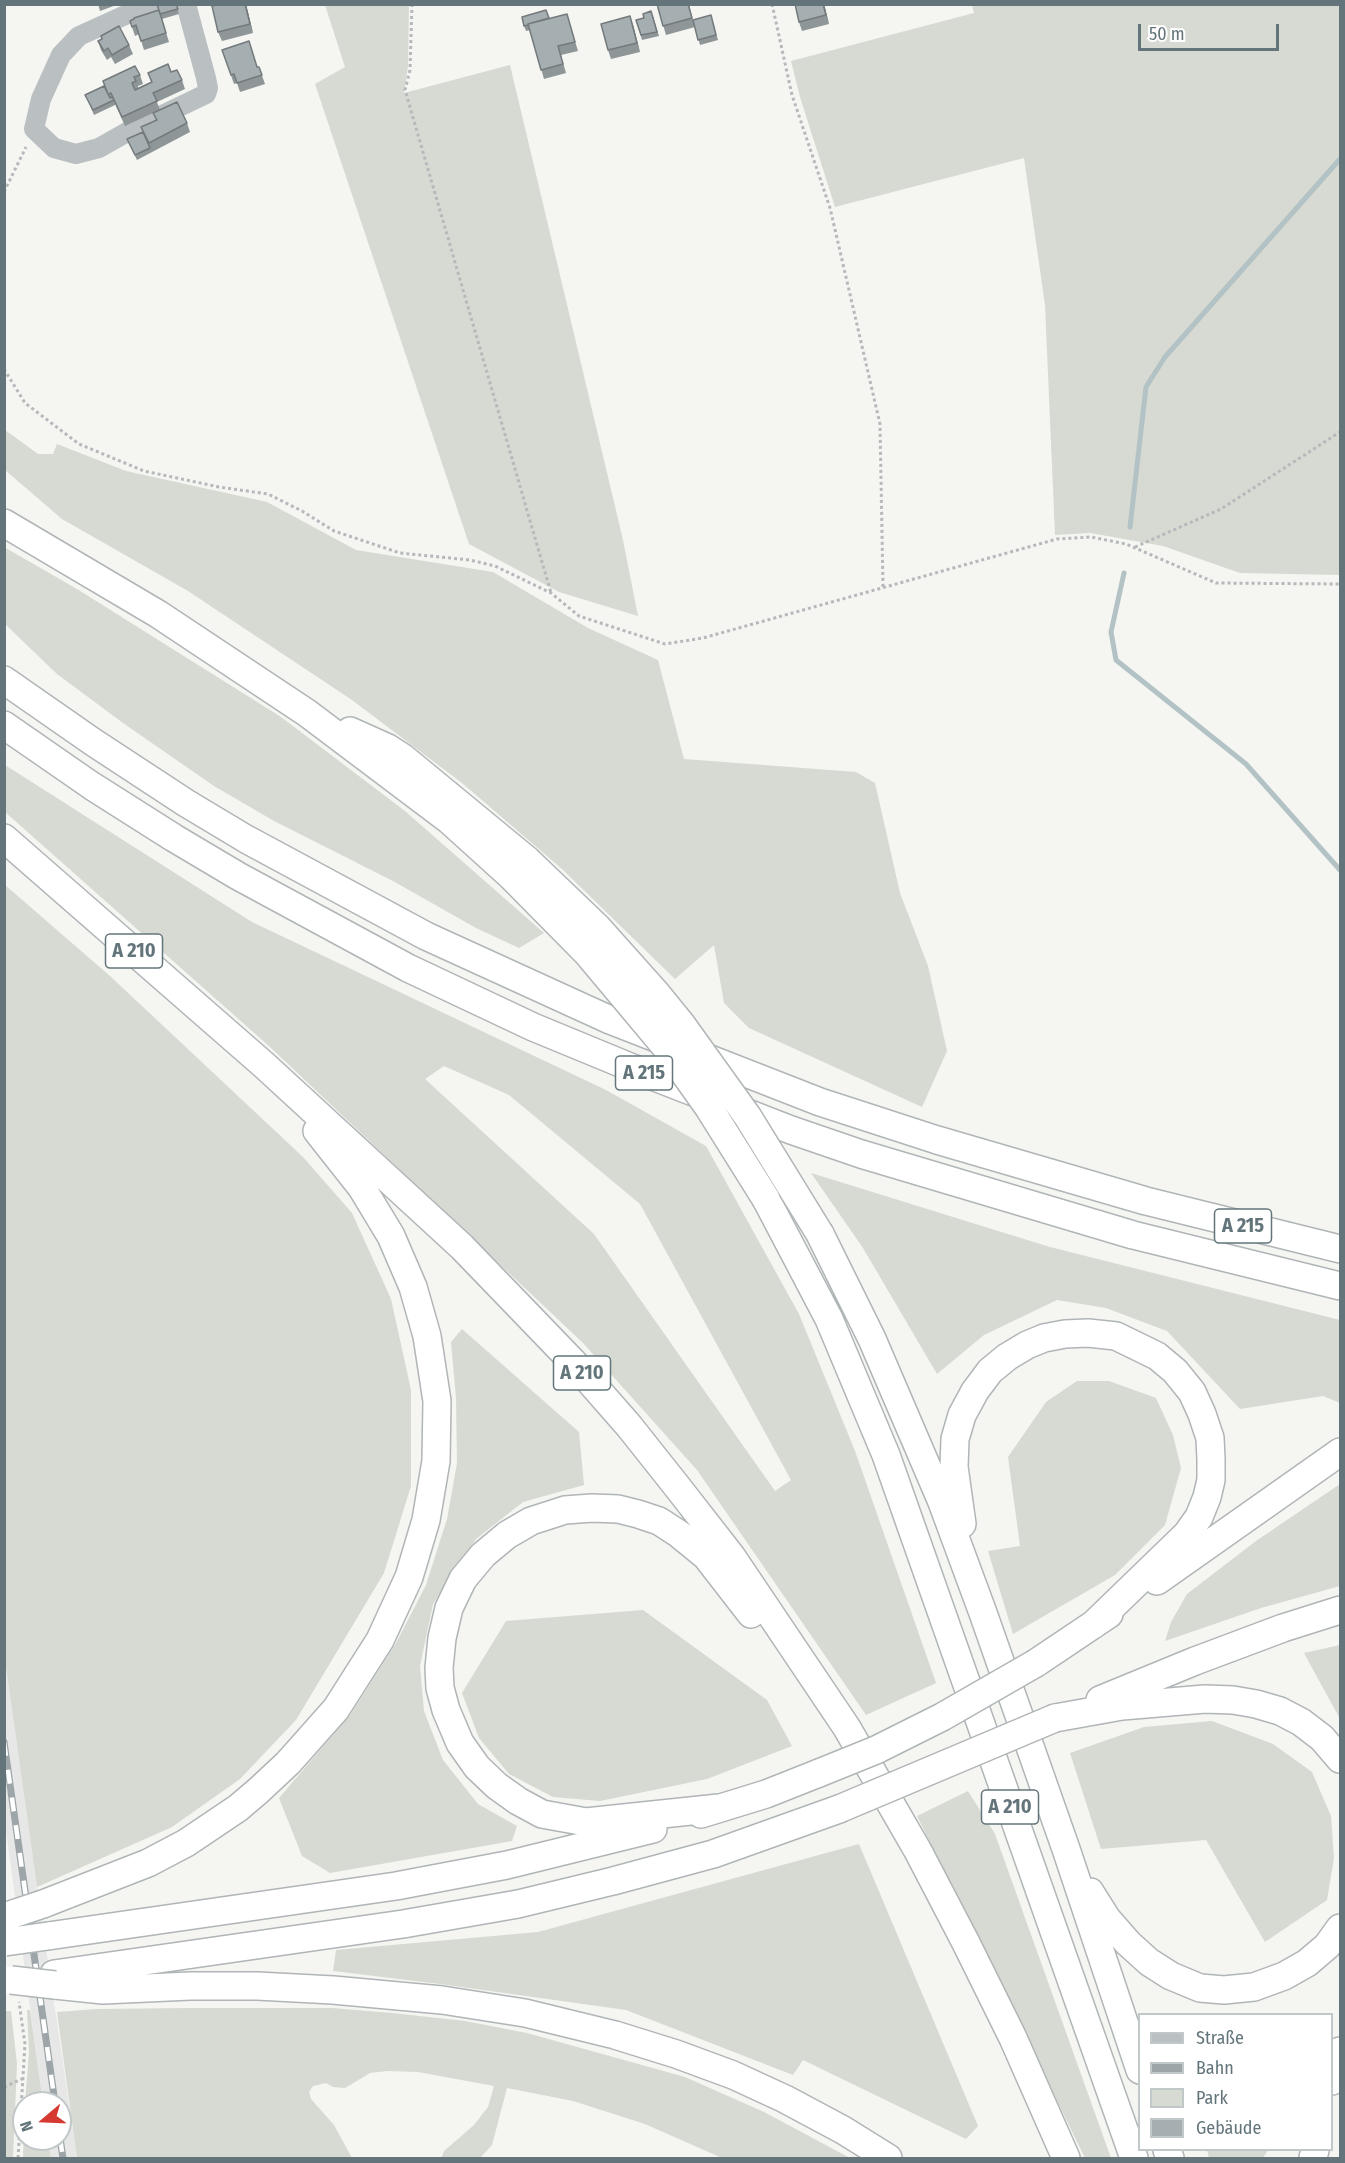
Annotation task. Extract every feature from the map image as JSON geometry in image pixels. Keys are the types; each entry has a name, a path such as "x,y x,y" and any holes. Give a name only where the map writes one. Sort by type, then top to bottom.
{"highway":[{"path":"4,523 158,614 307,713 388,748 499,835 519,868 597,927 682,1025 748,1117 820,1234 872,1339 919,1446 983,1613 1138,2064"},
{"name":"A 215","path":"4,680 93,742 246,839 426,936 610,1020 820,1102 937,1140 1146,1201 1341,1249"},
{"name":"A 215","path":"4,725 101,792 238,876 408,968 533,1027 791,1130 861,1154 1133,1235 1341,1286"},
{"name":"A 210","path":"4,838 264,1065 462,1246 579,1370 636,1436 732,1557 847,1728 918,1851 960,1932 1013,2038 1066,2158"},
{"name":"A 210","path":"519,868 665,1046 714,1115 766,1198 828,1319 886,1455 1134,2158"},
{"path":"4,1917 148,1863 186,1843 238,1808 288,1763 336,1709 380,1640 410,1577 426,1520 436,1461 437,1401 427,1336 413,1287 391,1236 362,1188 264,1065"},
{"path":"983,1613 960,1516 954,1467 956,1440 962,1415 975,1391 990,1371 1007,1357 1044,1338 1088,1333 1116,1336 1157,1356 1175,1371 1192,1392 1203,1414 1210,1438 1211,1480 1199,1516 1187,1534 1093,1625"},
{"path":"5,1942 284,1904 430,1880 507,1865 602,1842 766,1794 876,1750 942,1717 1036,1663 1341,1452"},
{"path":"719,1808 586,1822 566,1820 542,1814 518,1801 477,1767 460,1743 446,1710 440,1688 442,1638 449,1608 463,1579 483,1555 507,1534 531,1521 565,1510 618,1509 659,1521 706,1556 847,1728"},
{"path":"12,1987 518,1904 713,1854 839,1809 1195,1661 1282,1628 1341,1610"},
{"path":"1055,1718 1122,1706 1204,1699 1233,1700 1280,1711 1301,1722 1322,1738 1341,1759"},
{"path":"1066,1849 1107,1919 1128,1942 1149,1962 1171,1976 1200,1988 1224,1990 1254,1987 1284,1976 1307,1963 1327,1946 1341,1928"},
{"path":"55,1979 103,1990 190,1986 257,1986 333,1990 442,2000 525,2013 615,2035 733,2075 785,2098 888,2158"},
{"path":"1333,2078 1341,2051"}],"street":[{"path":"150,4 88,32 70,44 61,55 41,99 34,129 54,148 66,152 82,153 99,148 206,94 208,88 206,78 186,4"}],"path":[{"path":"412,4 410,70 405,90 551,593"},
{"path":"772,4 792,95 830,208 880,424 883,587"},
{"path":"4,192 34,129"},
{"path":"4,369 25,403 79,444 144,471 268,494 334,531 399,553 470,560 495,566 551,593 579,616 665,644 704,639 1056,539 1091,537 1135,547 1216,583 1341,584"},
{"path":"1135,547 1221,509 1341,432"},
{"path":"12,1987 25,2044 18,2158"},
{"path":"4,2087 23,2079"}],"shaded area":[{"path":"4,1653 67,2091 41,2091 5,1823"},
{"path":"72,2124 77,2158 51,2158 50,2151 72,2151"}],"green space":[{"path":"325,5 409,5 408,67 404,93 510,65 623,540 638,616 559,592 469,544 315,84 345,67"},
{"path":"972,5 1340,5 1340,575 1240,573 1163,546 1090,533 1055,535 1045,305 1024,158 835,207 791,61 974,13"},
{"path":"5,430 38,454 53,454 57,444 126,471 267,502 356,550 493,572 588,628 658,660 684,759 856,772 875,783 900,893 928,966 947,1051 922,1107 749,1028 724,1003 714,945 675,979 562,869 462,783 352,700 188,591 62,519 5,470"},
{"path":"4,547 77,589 281,717 405,811 544,933 519,948 476,928 393,881 274,821 214,786 123,723 57,674 5,624"},
{"path":"5,765 252,922 606,1090 706,1146 799,1314 855,1451 936,1683 866,1715 697,1470 583,1343 270,1047 5,812","holes":["444,1066 509,1095 640,1204 791,1480 775,1491 594,1234 425,1079"]},
{"path":"5,885 110,976 303,1157 352,1213 391,1299 411,1390 411,1486 384,1573 296,1720 240,1779 172,1827 37,1887 4,1653"},
{"path":"811,1173 1050,1247 1340,1320 1340,1403 1323,1396 1240,1409 1167,1331 1106,1308 1057,1300 984,1335 937,1374 863,1248"},
{"path":"462,1329 579,1432 584,1485 523,1502 476,1539 433,1604 420,1666 424,1711 443,1760 478,1804 517,1826 512,1841 330,1873 302,1856 279,1798 351,1714 396,1643 426,1585 447,1519 457,1463 456,1398 451,1342"},
{"path":"1077,1381 1109,1381 1156,1398 1173,1435 1181,1468 1165,1525 1115,1575 1013,1634 988,1551 1020,1546 1008,1457 1046,1402"},
{"path":"1340,1484 1340,1586 1261,1608 1165,1641 1171,1622 1187,1594 1256,1541"},
{"path":"643,1610 767,1700 792,1746 707,1779 600,1801 553,1797 509,1774 479,1738 462,1693 506,1621"},
{"path":"1340,1645 1340,1719 1304,1653"},
{"path":"1212,1721 1273,1744 1312,1772 1331,1816 1334,1858 1327,1900 1265,1942 1206,1840 1101,1849 1070,1753 1144,1727"},
{"path":"968,1791 995,1834 1111,2158 1085,2158 917,1816"},
{"path":"859,1844 978,2126 966,2139 803,2060 793,2075 626,2010 333,1971 336,1950 538,1932"},
{"path":"332,2008 465,2021 527,2033 685,2077 764,2112 850,2158 722,2158 645,2124 573,2101 507,2088 492,2145 480,2158 441,2158 444,2151 474,2125 488,2107 494,2086 418,2072 388,2071 370,2073 345,2088 333,2087 326,2083 313,2086 309,2092 311,2099 334,2125 352,2158 77,2158 72,2122 72,2091 68,2091 57,2012 97,2009"},
{"path":"27,2010 30,2010 41,2091 26,2091 29,2052"},
{"path":"5,2011 11,2011 17,2064 16,2091 12,2091 13,2158 5,2158"},
{"path":"23,2151 50,2151 51,2158 23,2158"},
{"path":"1207,2151 1267,2151 1263,2158 1209,2158"}],"building":[{"path":"157,4 176,4 178,9 160,14"},
{"path":"245,4 250,24 218,32 212,6"},
{"path":"657,4 688,4 692,18 663,26"},
{"path":"795,4 823,4 826,15 799,22"},
{"path":"159,10 166,33 141,41 136,25 132,27 130,21"},
{"path":"546,10 549,18 524,26 522,17"},
{"path":"651,11 657,32 641,35 636,20 644,18 643,14"},
{"path":"567,14 575,42 558,46 563,64 541,70 528,24"},
{"path":"711,15 716,35 698,40 693,20"},
{"path":"630,16 637,43 608,50 601,24"},
{"path":"119,26 129,45 112,55 108,48 104,51 98,41 102,39 101,36"},
{"path":"249,41 257,67 262,75 237,83 234,74 231,75 222,50"},
{"path":"168,64 171,72 177,70 182,80 153,93 157,101 122,117 103,81 135,66 140,75 134,77 136,81 132,83 135,90 152,82 148,73"},
{"path":"104,86 110,98 114,100 93,110 85,95"},
{"path":"177,102 187,123 149,143 141,127 157,120 153,113"},
{"path":"143,132 150,148 135,155 127,139"}],"waterway":[{"path":"1130,527 1146,387 1165,357 1340,159"},
{"path":"1124,573 1111,632 1116,660 1246,764 1340,870"}],"railway":[{"path":"4,1742 53,2091"},
{"path":"62,2151 63,2158"}]}
